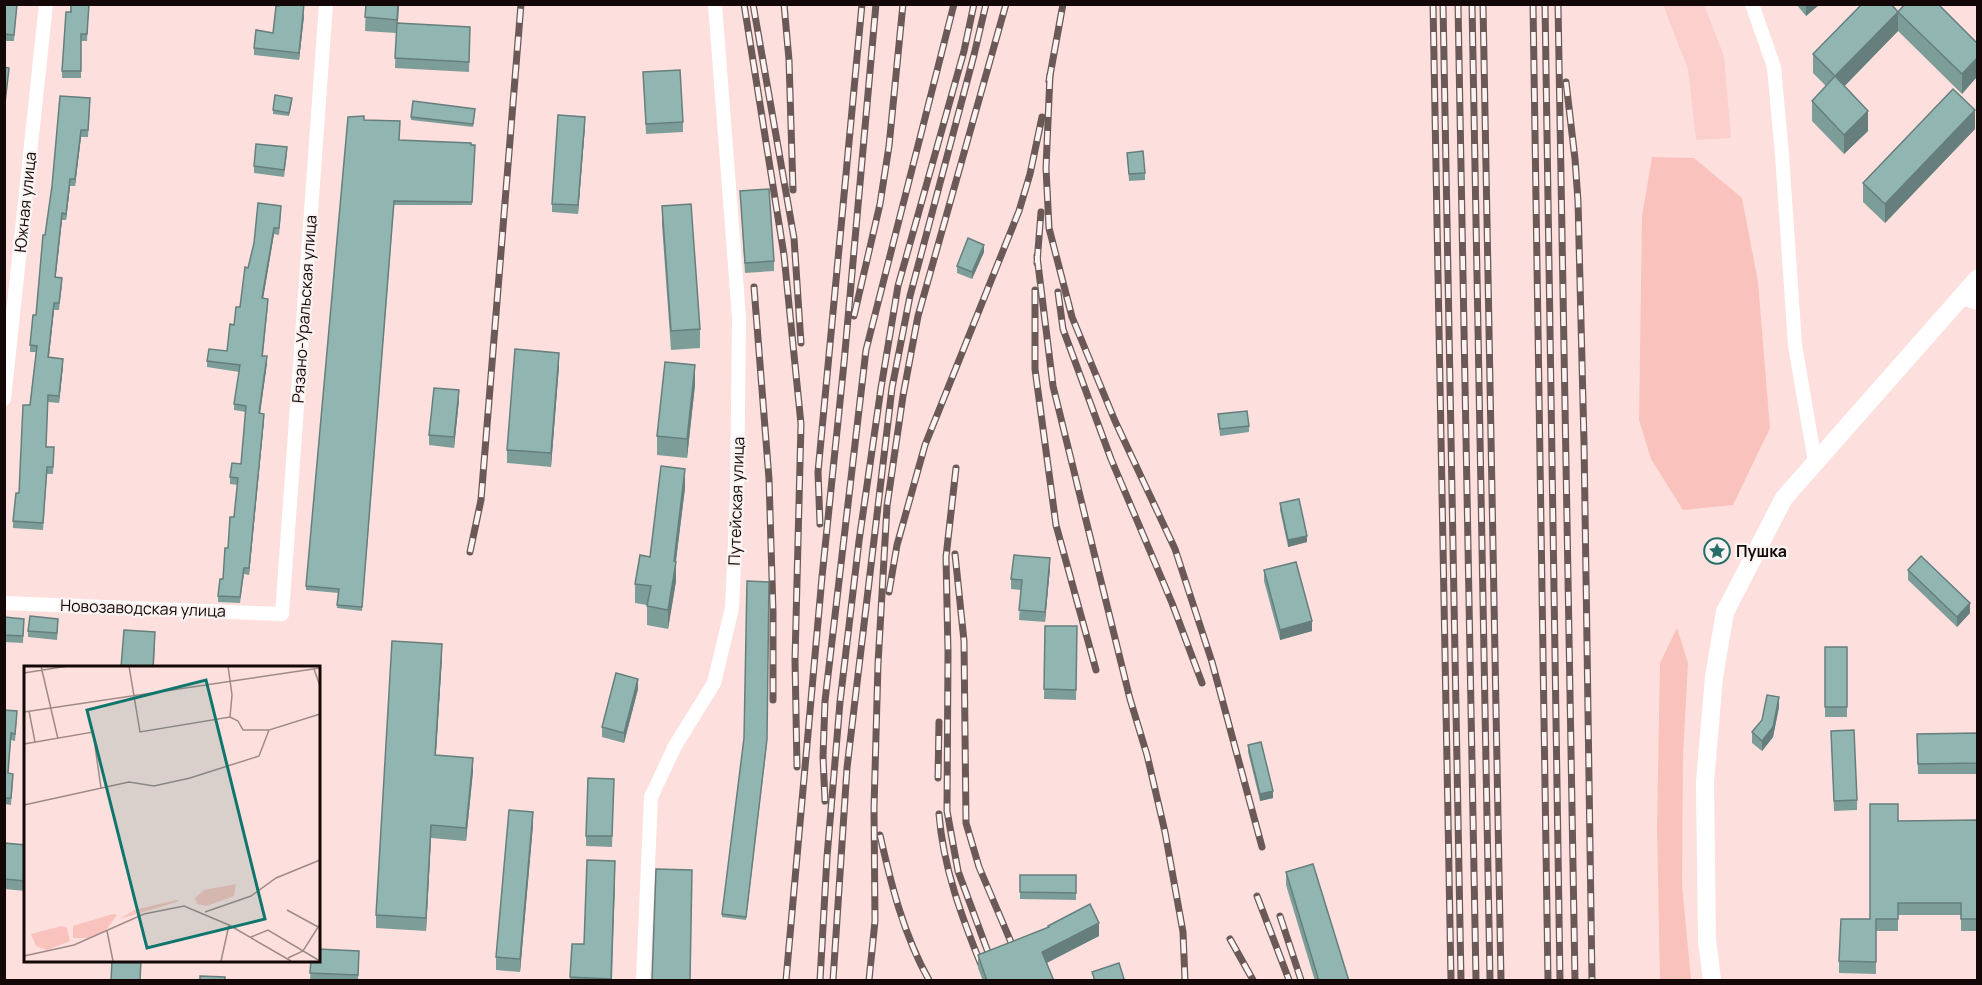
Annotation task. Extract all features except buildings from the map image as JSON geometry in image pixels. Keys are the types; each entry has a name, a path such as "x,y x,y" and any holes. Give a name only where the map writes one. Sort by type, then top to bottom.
{"main road":[{"path":"1712,981 1707,941 1705,782 1714,677 1725,612 1784,498 1977,278"}],"street":[{"name":"Южная улица","path":"4,399 46,4"},
{"name":"Рязано-Уральская улица","path":"282,614 326,4"},
{"name":"Путейская улица","path":"644,981 651,797 675,746 714,683 732,608 737,497 739,318 715,4"},
{"path":"1752,4 1774,67 1795,345 1815,462"},
{"path":"1960,297 1977,303"},
{"name":"Новозаводская улица","path":"4,603 282,614"}],"shaded area":[{"path":"1663,5 1704,5 1724,56 1731,138 1696,140 1688,69"},
{"path":"1652,157 1694,158 1742,198 1758,282 1770,428 1733,505 1683,510 1651,459 1639,420 1642,216"},
{"path":"1677,628 1688,663 1683,756 1682,884 1691,980 1660,980 1657,828 1660,663"}],"railway":[{"path":"470,552 481,500 521,4"},
{"path":"744,4 784,255 801,424 795,660 797,767"},
{"path":"753,4 794,238 801,343"},
{"path":"784,4 789,60 793,190"},
{"path":"820,524 818,472 862,4"},
{"path":"786,980 876,4"},
{"path":"854,316 880,204 889,146 903,4"},
{"path":"825,801 823,757 825,701 866,350 954,4"},
{"path":"820,980 827,857 840,702 859,541 881,388 898,286 964,51 974,4"},
{"path":"833,980 847,768 892,388 910,296 986,4"},
{"path":"869,980 875,921 874,808 878,664 887,506 903,396 918,316 1006,4"},
{"path":"1049,81 1063,4"},
{"path":"1433,4 1451,980"},
{"path":"1443,4 1461,980"},
{"path":"1458,4 1476,980"},
{"path":"1472,4 1490,980"},
{"path":"1483,4 1501,980"},
{"path":"1533,4 1548,980"},
{"path":"1545,4 1560,980"},
{"path":"1558,4 1575,980"},
{"path":"1050,75 1046,168 1049,228 1072,317 1115,421 1175,549 1212,662 1262,847"},
{"path":"1566,82 1578,201 1592,980"},
{"path":"889,592 897,545 925,445 1019,211 1030,174 1042,117"},
{"path":"1037,263 1041,212"},
{"path":"1037,256 1053,386 1165,832 1183,932 1185,980"},
{"path":"754,287 769,479 773,700"},
{"path":"1035,290 1035,369 1056,525 1096,670"},
{"path":"1058,292 1063,329 1111,459 1172,603 1202,683"},
{"path":"956,468 946,557 947,811 958,871 992,963"},
{"path":"955,554 964,641 966,823 979,867 1016,954"},
{"path":"938,778 939,722"},
{"path":"939,814 949,873 982,967"},
{"path":"880,835 905,928 929,980"},
{"path":"1257,896 1289,980"},
{"path":"1280,916 1301,980"},
{"path":"1230,939 1253,980"}],"place":[{"name":"Пушка","path":"1717,551"}]}
